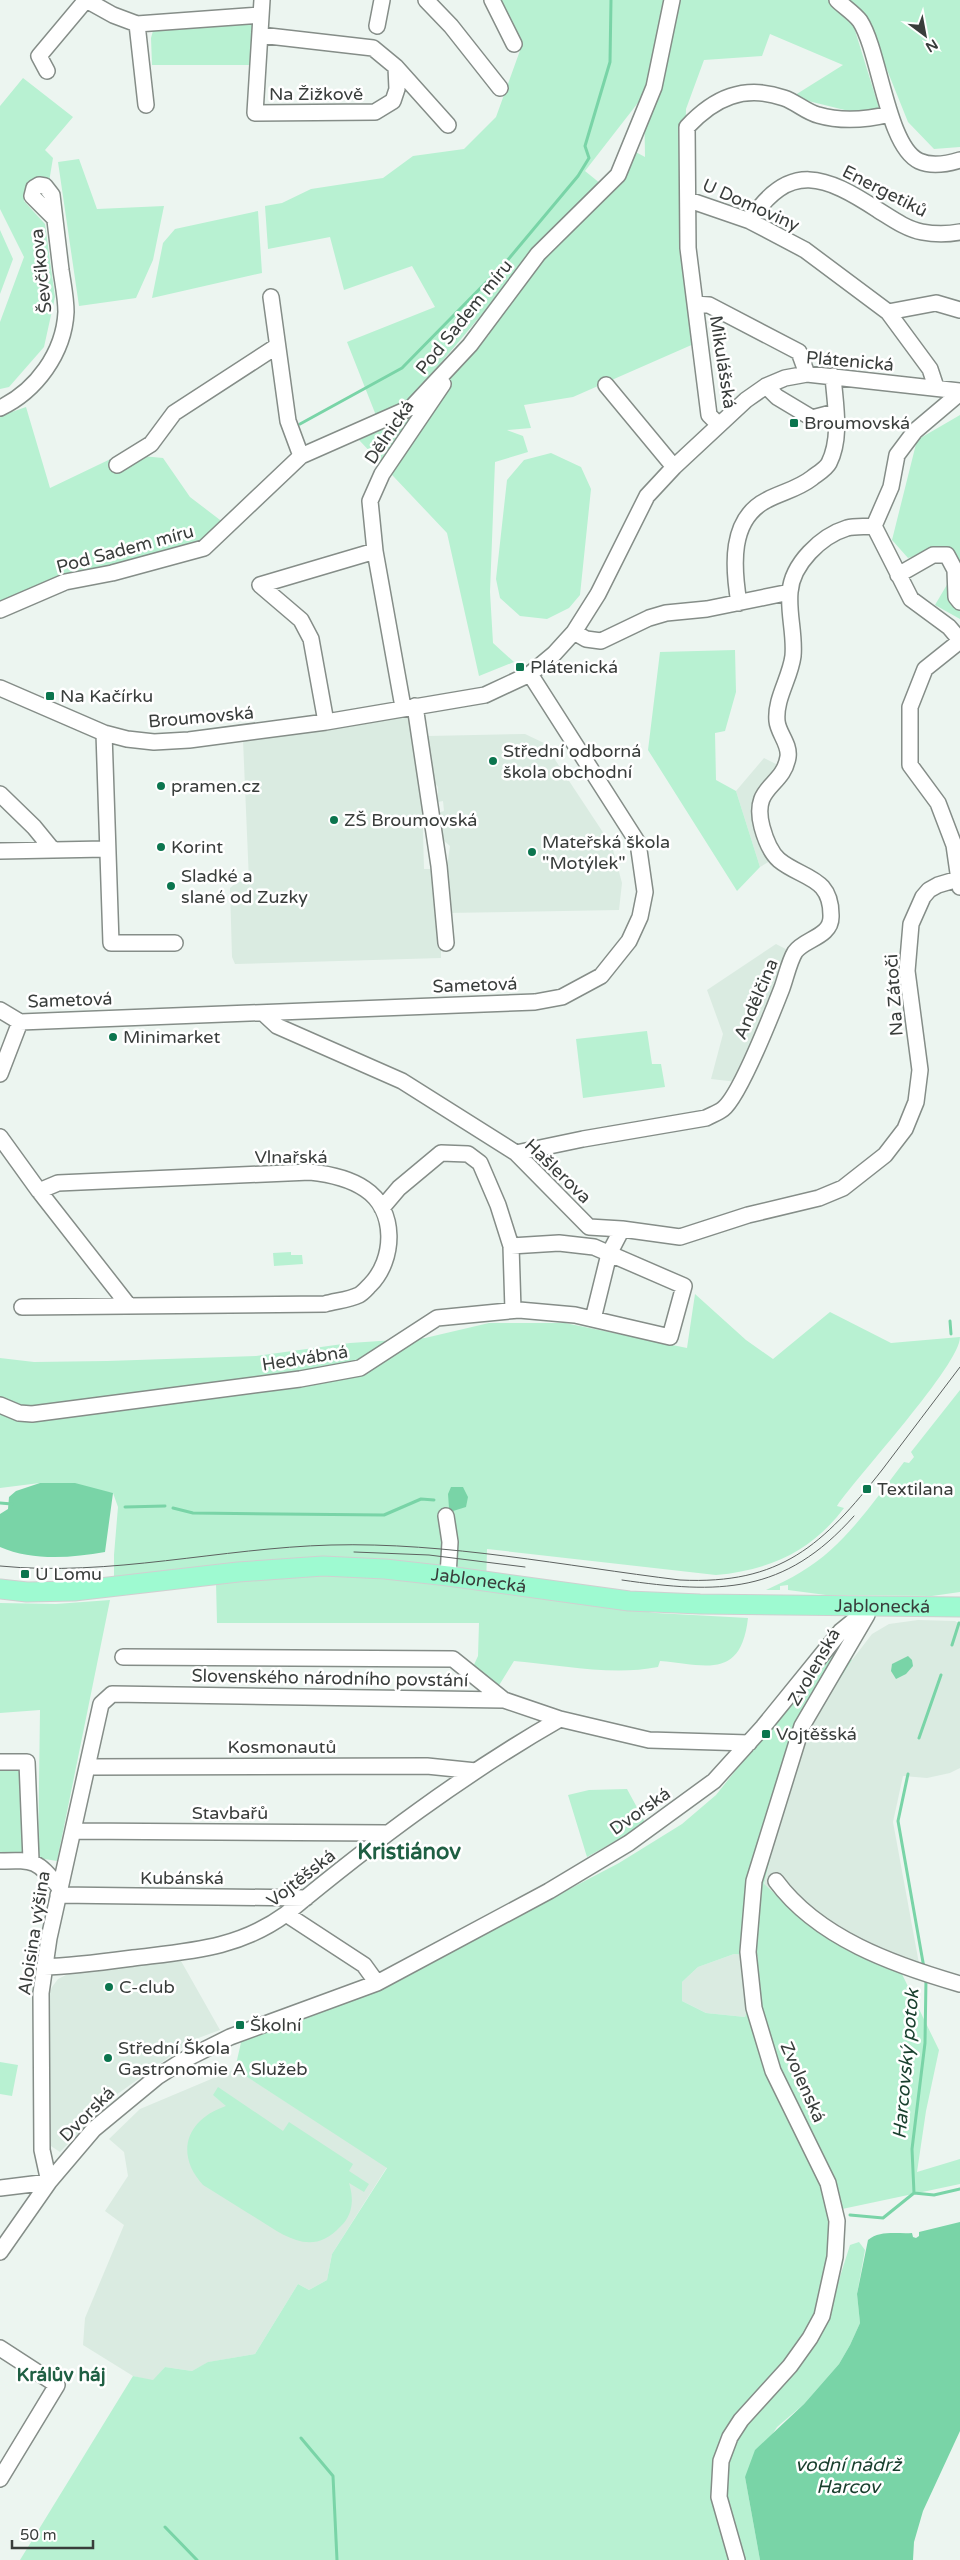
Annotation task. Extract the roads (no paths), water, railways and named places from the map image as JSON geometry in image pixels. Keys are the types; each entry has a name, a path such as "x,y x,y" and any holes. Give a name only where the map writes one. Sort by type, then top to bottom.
{"main road":[{"name":"Jablonecká","path":"0,1589 27,1592 74,1591 238,1572 324,1566 385,1569 448,1576 629,1601 700,1604 960,1607"}],"street":[{"path":"47,71 39,56 86,0 113,15 138,24 261,7"},
{"path":"378,26 382,0"},
{"path":"426,0 451,26 500,88"},
{"path":"492,0 514,44"},
{"name":"Pod Sadem míru","path":"0,610 65,582 112,573 204,548 301,456 412,407 470,345 538,254 618,175 654,87 672,0"},
{"path":"837,0 860,21 882,80 890,114 905,147 918,161 943,165 960,160"},
{"name":"Na Žižkově","path":"261,7 255,113 376,112 393,102 397,89 396,67"},
{"path":"138,24 146,106"},
{"path":"260,35 373,48 396,67 448,125"},
{"name":"U Domoviny","path":"890,114 863,121 818,115 783,98 748,92 723,98 702,110 687,127 689,200 750,221 805,250 888,312 930,369 936,387"},
{"name":"Energetiků","path":"750,221 763,200 775,190 788,183 804,180 821,181 844,188 904,225 922,232 960,232"},
{"name":"Ševčíkova","path":"0,408 23,395 40,377 54,355 62,334 65,299 52,195"},
{"name":"Mikulášská","path":"689,200 688,248 709,415 718,424"},
{"path":"271,297 288,421 301,456"},
{"path":"888,312 936,303 960,310"},
{"name":"Mikulášská","path":"695,304 709,305 799,352 807,374"},
{"name":"Dělnická","path":"375,551 370,501 382,474 470,345"},
{"path":"117,465 151,444 174,413 277,346"},
{"name":"Plátenická","path":"574,632 598,594 647,496 718,424 766,386 796,375 807,374 959,391"},
{"path":"739,603 734,571 738,536 748,514 765,500 805,484 828,465 836,441 833,376"},
{"path":"606,385 674,467"},
{"path":"766,386 778,397 812,418 835,412"},
{"path":"959,391 915,431 897,455 891,487 874,526 911,599 949,627 960,640 925,669 910,707 910,765 938,803 954,845 959,884"},
{"name":"Andělčina","path":"516,1153 583,1139 706,1118 723,1109 738,1088 769,1022 795,952 821,934 831,919 829,901 821,885 807,874 780,861 773,854 762,827 759,808 763,794 784,768 788,759 788,752 777,723 777,704 789,677 792,656 794,635 790,592 797,570 811,552 829,536 848,528 874,526"},
{"path":"326,722 311,638 301,620 260,585 375,551 409,707 439,866 446,942"},
{"path":"898,575 933,555 947,555 955,570 956,597 960,602"},
{"path":"574,632 586,640 601,641 649,618 666,613 739,603 790,592"},
{"name":"Broumovská","path":"0,688 104,733 127,739 154,742 189,740 326,722 485,695 530,674 554,654 574,632"},
{"name":"Sametová","path":"0,1010 20,1022 535,1002 562,997 601,976 630,941 640,917 645,892 638,843 530,674"},
{"path":"104,733 106,849 112,943 175,943"},
{"path":"0,794 34,827 52,849"},
{"path":"0,851 106,849"},
{"name":"Na Zátoči","path":"795,1204 819,1198 843,1188 885,1155 904,1129 916,1102 920,1070 907,971 911,924 923,897 929,890 938,885 959,884"},
{"name":"Hašlerova","path":"263,1013 277,1026 402,1081 516,1153 589,1227 622,1229 680,1237 748,1215 795,1204"},
{"path":"0,1074 20,1022"},
{"path":"0,1136 39,1191 129,1306"},
{"path":"382,1208 398,1188 441,1154 468,1154 480,1163 498,1205 511,1246 513,1310"},
{"name":"Vlnařská","path":"22,1307 325,1304 360,1295 377,1278 387,1261 389,1233 382,1208 366,1189 337,1176 310,1172 58,1183 39,1191"},
{"path":"593,1319 609,1254 622,1229"},
{"path":"511,1246 559,1243 594,1247 609,1254"},
{"name":"Hedvábná","path":"0,1404 19,1413 32,1414 262,1384 360,1368 437,1318 513,1310 575,1315 670,1337 684,1286 609,1254"},
{"path":"446,1516 450,1542 448,1576"},
{"name":"Dvorská","path":"0,2252 49,2182 101,2122 157,2077 182,2061 230,2038 377,1983 548,1891 629,1843 714,1781 749,1743 841,1631 872,1605"},
{"name":"Zvolenská","path":"737,2560 719,2497 721,2461 730,2437 741,2420 790,2366 810,2338 822,2316 835,2257 836,2230 828,2182 773,2071 754,2008 748,1952 754,1881 802,1726 872,1605"},
{"path":"123,1657 453,1659 504,1700"},
{"name":"Slovenského národního povstání","path":"101,1704 112,1694 504,1700 560,1718"},
{"name":"Aloisina výšina","path":"49,2182 42,2150 41,1993 44,1967 59,1892 101,1704"},
{"path":"560,1718 649,1740 749,1743"},
{"name":"Vojtěšská","path":"44,1967 204,1950 240,1940 270,1926 386,1833 476,1770 560,1718"},
{"path":"0,1762 27,1762 36,1864 59,1892"},
{"name":"Kosmonautů","path":"88,1767 427,1766 476,1770"},
{"name":"Stavbařů","path":"73,1831 386,1833"},
{"path":"0,1862 36,1864 66,1859"},
{"path":"758,1868 791,1889"},
{"path":"776,1881 789,1898 839,1935 923,1973 960,1984"},
{"name":"Kubánská","path":"59,1892 306,1898"},
{"path":"286,1914 364,1965 377,1983"},
{"path":"0,2188 49,2182"},
{"path":"0,2348 58,2385 0,2480"}],"water":[{"path":"40,1483 75,1483 113,1493 105,1552 79,1556 52,1557 25,1555 0,1547 0,1514 8,1509 9,1497 16,1491"},
{"path":"451,1487 463,1487 468,1497 466,1507 453,1511 449,1508 448,1494"},
{"path":"908,1656 912,1660 913,1666 906,1674 896,1679 891,1671 892,1664"},
{"name":"vodní nádrž Harcov","path":"960,2222 960,2431 923,2511 914,2542 913,2560 760,2560 745,2477 755,2450 804,2404 839,2364 850,2345 860,2323 857,2294 868,2240 878,2235 889,2233 912,2233 913,2237 916,2238 919,2236 919,2232"}],"waterway":[{"path":"300,424 402,368 506,262 578,176 589,158 585,146 610,62 611,0"},
{"name":"Harcovský potok","path":"950,1321 951,1334"},
{"path":"173,1508 193,1513 384,1515 421,1499 434,1500"},
{"path":"0,1503 12,1504"},
{"path":"125,1507 165,1506"},
{"name":"Harcovský potok","path":"952,1645 959,1623"},
{"name":"Harcovský potok","path":"919,1738 941,1675"},
{"name":"Harcovský potok","path":"908,1774 898,1821 924,1968"},
{"name":"Harcovský potok","path":"926,1979 925,2043 912,2149 914,2193 934,2195 960,2189"},
{"path":"850,2215 883,2218 914,2193"},
{"path":"301,2438 333,2476 337,2560"},
{"path":"165,2527 197,2560"}],"tram line":[{"path":"0,1566 83,1568 290,1547 375,1545 419,1547 506,1556 680,1580 715,1580 746,1575 773,1567 797,1555 840,1520 882,1470 960,1367"},
{"path":"622,1580 689,1587 720,1587 748,1583 775,1575 802,1561 828,1542 854,1516"},
{"path":"354,1552 429,1555 525,1567"}],"place":[{"name":"Broumovská","path":"794,423"},
{"name":"Plátenická","path":"520,667"},
{"name":"Na Kačírku","path":"50,696"},
{"name":"Střední odborná škola obchodní","path":"493,761"},
{"name":"pramen.cz","path":"161,786"},
{"name":"ZŠ Broumovská","path":"334,820"},
{"name":"Korint","path":"161,847"},
{"name":"Mateřská škola \"Motýlek\"","path":"532,852"},
{"name":"Sladké a slané od Zuzky","path":"171,886"},
{"name":"Minimarket","path":"113,1037"},
{"name":"Textilana","path":"867,1489"},
{"name":"U Lomu","path":"25,1574"},
{"name":"Vojtěšská","path":"766,1734"},
{"name":"C-club","path":"109,1987"},
{"name":"Školní","path":"240,2025"},
{"name":"Střední Škola Gastronomie A Služeb","path":"108,2058"}],"district":[{"name":"Kristiánov","path":"409,1852"},
{"name":"Králův háj","path":"61,2375"}]}
